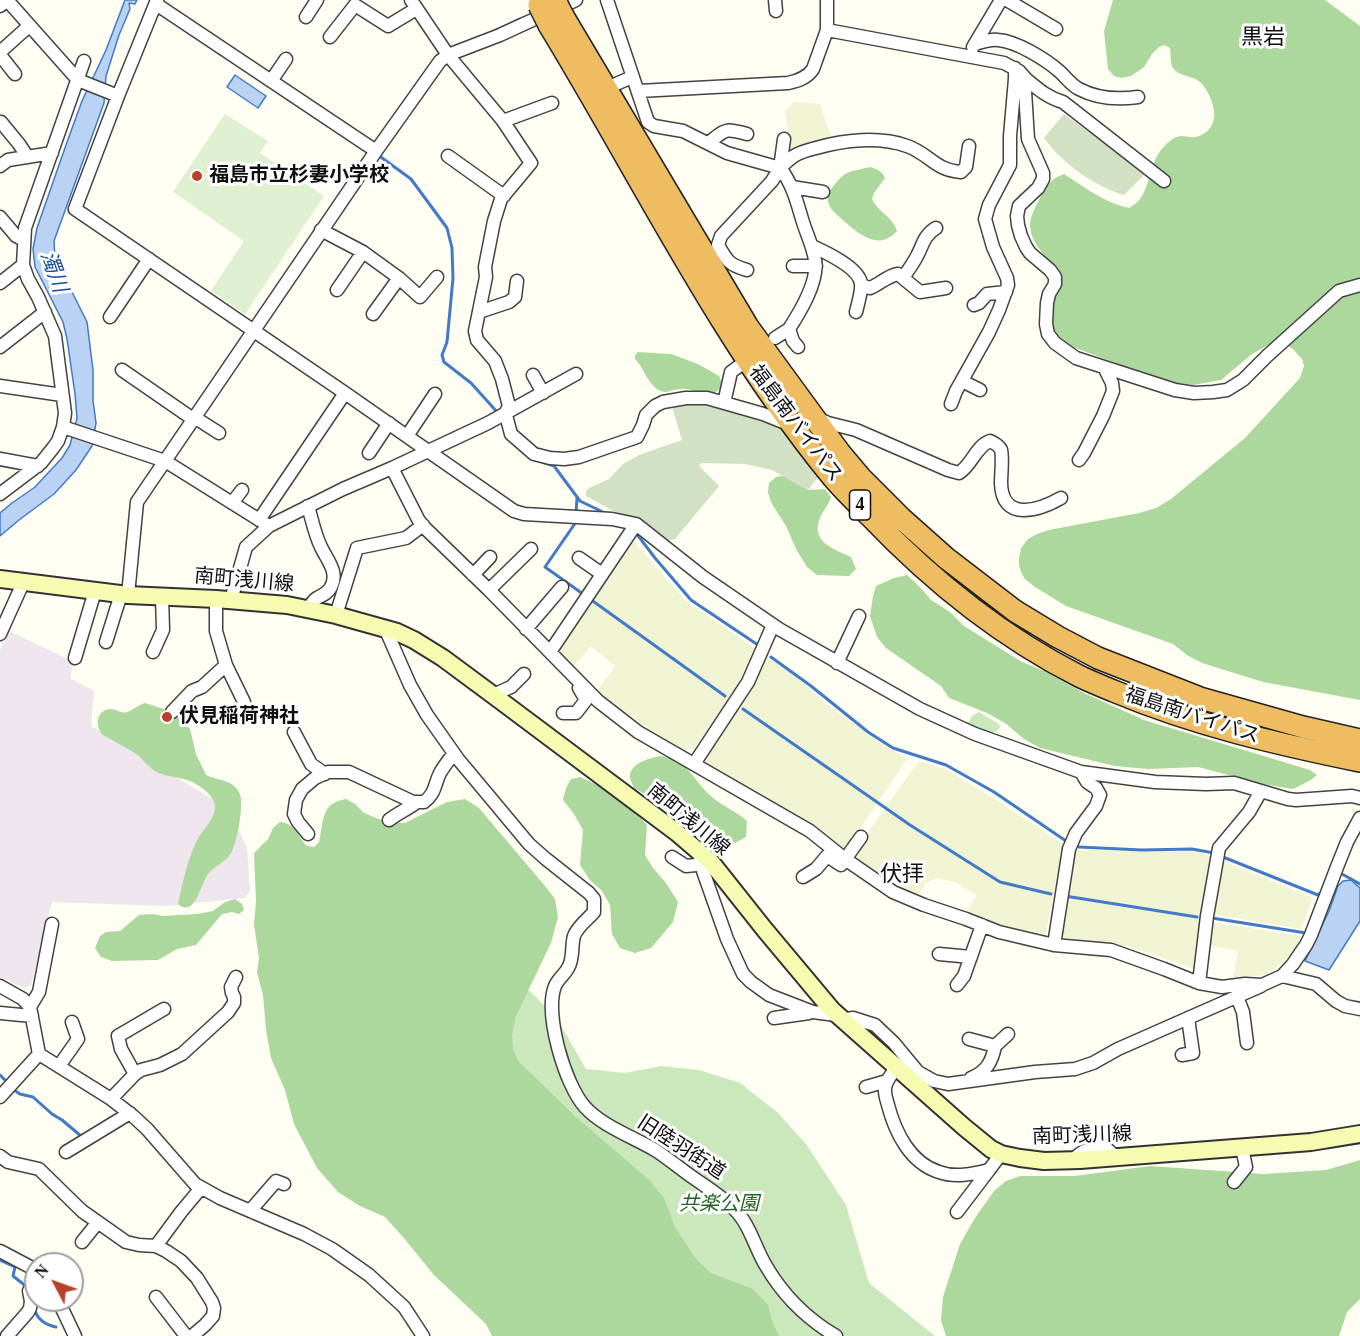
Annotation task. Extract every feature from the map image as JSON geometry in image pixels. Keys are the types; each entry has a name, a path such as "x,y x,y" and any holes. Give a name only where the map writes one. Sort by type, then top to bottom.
{"highway":[{"name":"福島南バイパス","path":"553,8 607,88 691,234 748,327 840,453 901,518 972,579 1015,610 1058,637 1098,658 1200,698 1303,727 1360,740"},
{"name":"福島南バイパス","path":"553,8 681,253 750,365 832,477 885,532 930,574 994,625 1082,678 1143,703 1227,731 1360,762"}],"street":[{"path":"0,6 7,0 78,80 118,96"},
{"path":"306,17 317,0"},
{"path":"607,0 648,122 654,126 683,131 727,153 780,168"},
{"path":"639,91 797,81 809,75 813,69 827,30 827,0"},
{"path":"969,56 1001,0"},
{"path":"1007,0 1056,29"},
{"path":"376,151 156,2 75,208 514,511 524,514 612,519 636,524 703,578 773,625 920,709 975,734 1082,772 1155,782 1234,783 1296,800 1352,796 1360,798"},
{"path":"330,37 355,5 388,26 413,4 448,55 503,122 531,163 504,196 494,221 475,331 477,340 495,361 509,406 506,412 511,434 534,454 564,459 579,457 637,437 644,425 646,415 655,406 663,402 686,398 707,398 783,422"},
{"path":"106,642 124,595 137,502 376,151 440,61 448,55 500,35 553,8"},
{"path":"15,74 0,53 29,26"},
{"path":"827,30 1004,63 1015,68 1044,94 1063,102 1078,113 1164,181"},
{"path":"975,44 996,39 1009,42 1045,60 1077,88 1094,96 1114,99 1138,97"},
{"path":"271,81 286,59"},
{"path":"0,494 38,466 58,441 64,427 65,414 54,336 38,297 27,279 23,265 24,240 25,228 84,61"},
{"path":"951,404 989,332 1008,285 985,219 989,205 1010,165 1015,68"},
{"path":"607,88 632,77"},
{"path":"1026,79 1028,139 1043,173 1038,188 1019,206 1018,225 1030,253 1055,277 1055,284 1047,303 1048,334 1055,343 1076,358 1175,390 1194,393 1227,390 1243,380 1340,291 1360,285"},
{"path":"503,122 552,103"},
{"path":"1,122 27,156"},
{"path":"708,143 726,130 747,134"},
{"path":"775,338 789,329 814,279 816,266 812,246 792,187 780,168 784,139"},
{"path":"747,270 729,263 718,245 721,236 772,181 780,168 794,156 855,140 889,142 908,146 940,167 961,172 966,167 969,146"},
{"path":"0,166 8,159 52,153"},
{"path":"447,156 504,196"},
{"path":"792,187 823,192"},
{"path":"0,217 16,236 24,240"},
{"path":"903,278 929,232 936,228"},
{"path":"321,230 363,252 399,278 420,297 437,277"},
{"path":"812,246 833,257 858,275 861,285 856,312"},
{"path":"337,290 363,252"},
{"path":"110,317 149,259"},
{"path":"0,283 23,265"},
{"path":"792,266 816,266"},
{"path":"861,285 870,288 880,284 890,275 898,274 920,292 946,288"},
{"path":"373,314 399,278"},
{"path":"479,312 509,302 515,297 517,281"},
{"path":"974,304 979,303 987,294 1006,292"},
{"path":"0,347 45,312"},
{"path":"789,329 798,347"},
{"path":"724,403 731,372 742,364"},
{"path":"1079,460 1113,390 1104,367"},
{"path":"122,370 219,433"},
{"path":"264,523 308,506 488,423 576,374"},
{"path":"533,375 543,393"},
{"path":"962,381 980,390"},
{"path":"0,386 62,395"},
{"path":"244,702 226,665 216,631 223,599 246,547 264,523 345,393"},
{"path":"407,436 435,394"},
{"path":"813,416 828,423 856,430 959,473 966,468 984,444 990,441 1001,450 1002,496 1010,506 1027,511 1046,507 1061,498"},
{"path":"369,453 389,423"},
{"path":"64,427 165,460 264,523"},
{"path":"0,459 38,466"},
{"path":"392,468 423,525 598,701 638,732 810,831 845,859 893,892 999,932 1054,945 1111,950 1199,983 1221,987 1245,984 1262,985"},
{"path":"232,503 242,490"},
{"path":"308,506 321,548 334,571 333,584 329,591 315,599 308,609"},
{"path":"550,652 636,524"},
{"path":"336,615 357,549 406,538 423,525"},
{"path":"489,590 531,549"},
{"path":"473,575 490,557"},
{"path":"579,558 602,574"},
{"name":"南町浅川線","path":"0,579 124,595 223,599 287,605 386,628 424,646 443,657 676,832 711,862 839,1017 964,1127 991,1149 1001,1154 1044,1161 1073,1160 1311,1142 1360,1134"},
{"path":"0,634 23,583"},
{"path":"526,629 562,587"},
{"path":"75,658 95,591"},
{"path":"153,652 163,630 162,596"},
{"path":"837,663 859,616"},
{"path":"693,764 748,682 773,625"},
{"name":"旧陸羽街道","path":"386,628 416,695 454,753 529,844 594,899 594,912 575,933 570,964 556,985 552,1003 556,1043 568,1078 578,1098 593,1114 657,1152 733,1207 744,1218 765,1265 782,1290 805,1315 836,1336"},
{"path":"172,712 192,691 202,687 226,665"},
{"path":"493,695 511,687 524,674"},
{"path":"563,713 576,713 586,700 571,674"},
{"path":"294,732 311,764 325,774"},
{"path":"308,834 294,814 296,801 302,789 315,778 325,774 349,772 412,802 424,802 435,791 442,770 454,753"},
{"path":"1054,945 1069,849 1076,833 1096,806 1100,795 1096,788 1087,782 1082,772"},
{"path":"1199,983 1206,916 1219,848 1249,812 1261,791"},
{"path":"389,820 417,802"},
{"path":"705,857 703,871 727,939 743,974 751,982 769,995 813,1012 875,1024 918,1072 934,1081 948,1084 1075,1069 1093,1063 1118,1049 1282,976 1306,945 1347,842 1360,818"},
{"path":"803,878 827,856 841,865 861,837"},
{"path":"672,857 686,866 696,865 705,857"},
{"path":"31,1012 39,992 52,924"},
{"path":"957,985 964,976 982,925"},
{"path":"939,954 971,957"},
{"path":"1282,976 1316,984 1336,1001 1345,1006 1360,1009"},
{"path":"111,1099 135,1074 182,1054 228,1012 234,1002 231,987 236,977"},
{"path":"0,986 23,999 31,1012 39,1054 130,1113 191,1180 220,1198 304,1234 332,1249 369,1275 404,1307 423,1336"},
{"path":"1237,998 1243,1012 1247,1043"},
{"path":"135,1074 121,1049 118,1036 164,1010"},
{"path":"0,1013 31,1012"},
{"path":"774,1018 813,1012"},
{"path":"1182,1054 1193,1053 1188,1018"},
{"path":"59,1066 78,1040 72,1022"},
{"path":"961,1082 981,1074 992,1059 995,1046 1008,1034"},
{"path":"969,1039 995,1046"},
{"path":"0,1097 39,1054"},
{"path":"897,1067 887,1081 885,1090 893,1122 908,1150 922,1164 939,1172 958,1175 989,1170"},
{"path":"866,1088 887,1081"},
{"path":"66,1152 130,1113"},
{"path":"1233,1182 1246,1167 1242,1148"},
{"path":"957,1212 1001,1154"},
{"path":"0,1156 8,1162 39,1169 82,1211 126,1242 156,1246 181,1261 197,1278 214,1308 213,1316 192,1336"},
{"path":"250,1211 276,1181 284,1184"},
{"path":"156,1246 201,1188"},
{"path":"82,1242 98,1222"},
{"path":"0,1251 24,1264"},
{"path":"156,1297 186,1336"},
{"path":"7,1335 28,1312"},
{"path":"64,1312 75,1336"}],"shaded area":[{"path":"9,631 74,662 70,678 94,691 91,726 229,809 247,848 250,891 244,898 166,906 52,902 31,985 25,988 0,977 0,650"}],"green space":[{"path":"1113,0 1325,0 1360,26 1360,700 1263,682 1202,663 1173,644 1066,606 1035,587 1025,579 1021,572 1019,558 1021,548 1028,539 1037,534 1139,513 1156,508 1171,499 1245,438 1300,378 1304,366 1302,359 1293,349 1274,342 1252,354 1221,380 1193,385 1164,381 1070,346 1059,339 1054,332 1051,317 1061,275 1039,249 1031,234 1030,226 1034,210 1048,185 1064,174 1103,198 1129,208 1144,193 1155,161 1166,145 1181,136 1193,137 1204,134 1214,120 1214,111 1205,88 1197,80 1174,70 1171,64 1170,48 1164,45 1152,54 1144,67 1131,76 1121,78 1114,76 1108,69 1104,31"},
{"path":"794,102 820,104 832,139 791,150 785,111"},
{"path":"225,114 268,141 260,153 324,196 245,314 211,291 244,241 173,192"},
{"path":"1064,114 1146,173 1124,195 1080,173 1060,157 1044,138"},
{"path":"870,167 879,171 885,178 872,199 897,231 883,240 870,239 856,231 831,208 828,199 831,189 844,175"},
{"path":"638,352 671,354 698,364 719,376 723,385 712,394 683,389 660,391 650,382 635,359"},
{"path":"678,403 726,405 784,427 819,476 808,490 772,470 745,464 701,463 699,466 719,486 675,539 664,542 586,496 589,488 609,479 623,464 639,455 682,440 672,407"},
{"path":"783,476 808,490 825,489 831,497 820,518 818,533 825,544 851,557 856,569 849,576 817,575 807,567 768,493 769,483 776,477"},
{"path":"631,538 685,600 754,648 736,688 694,749 683,750 616,707 597,691 615,666 591,646 574,666 555,647"},
{"path":"907,575 931,600 950,612 964,626 1022,662 1086,694 1144,720 1310,770 1317,775 1293,789 1263,784 1198,767 1148,769 1115,766 1040,748 987,713 949,698 941,686 886,648 877,637 870,616 876,586"},
{"path":"767,652 824,702 907,759 844,852 809,824 704,763 702,759"},
{"path":"145,703 167,710 183,721 190,729 196,754 206,775 230,783 240,794 238,833 231,853 208,874 197,898 189,907 178,904 192,851 214,814 215,807 212,798 205,790 191,782 156,772 139,756 103,735 98,724 99,716 104,711 111,709 128,712"},
{"path":"979,712 999,724 1000,728 995,732 969,730 968,723 973,715"},
{"path":"661,756 680,763 712,797 747,821 746,837 735,843 721,841 634,788 630,778 636,765"},
{"path":"919,761 945,769 1063,844 1046,934 1001,925 966,912 977,895 955,882 937,878 927,882 918,895 896,888 850,857"},
{"path":"580,777 617,797 647,825 645,855 678,902 673,922 651,948 635,953 620,948 612,934 610,905 602,891 590,880 580,865 583,830 563,800 571,779"},
{"path":"346,799 364,813 386,822 405,823 447,802 465,799 479,808 545,886 555,899 558,917 551,943 516,1016 512,1035 513,1049 519,1062 575,1116 649,1180 664,1198 675,1227 701,1264 711,1273 753,1289 768,1305 779,1336 492,1336 486,1324 434,1275 385,1217 360,1206 338,1192 317,1168 294,1124 285,1090 271,1058 263,995 257,972 259,958 254,925 256,901 254,853 280,822 293,828 307,846 314,847 319,842 327,809 338,801"},
{"path":"1075,850 1196,851 1213,857 1194,969 1132,947 1060,937"},
{"path":"1220,860 1313,898 1301,929 1212,914"},
{"path":"235,899 242,904 244,910 239,914 232,912 222,914 196,945 177,949 158,960 112,961 101,957 95,948 100,936 106,932 120,931 139,915 197,914 213,911 225,902"},
{"path":"1210,922 1301,936 1297,948 1285,961 1265,975 1233,978 1238,951 1207,945"},
{"name":"共楽公園","path":"487,949 556,1017 586,1069 625,1073 661,1066 699,1070 740,1083 777,1112 806,1144 846,1205 869,1283 935,1336 747,1336 438,972"},
{"path":"1360,1160 1360,1299 1347,1312 1339,1336 946,1336 941,1320 943,1297 960,1244 994,1191 1006,1181 1020,1176 1075,1176 1150,1166 1264,1174 1326,1170"}],"water":[{"name":"濁川","path":"125,0 137,0 135,4 129,3 130,9 106,76 104,103 54,241 55,258 87,322 96,423 92,446 76,470 54,494 0,536 0,513 35,487 62,458 70,445 77,418 63,322 35,267 33,249 37,228 82,101 106,50"},
{"path":"235,75 266,96 258,108 227,87"},
{"path":"1351,880 1360,888 1360,921 1329,970 1305,961 1329,911 1338,886 1343,881"}],"waterway":[{"path":"496,30 520,19"},
{"path":"378,155 411,179 447,228 452,248 453,278 447,342 442,355 444,362 471,383 498,413"},
{"path":"542,462 554,466 580,501 605,513"},
{"path":"576,513 577,498"},
{"path":"576,522 545,567 583,594"},
{"path":"636,533 691,600 758,645"},
{"path":"590,599 725,696"},
{"path":"771,657 868,732 893,748 946,765 994,792 1066,841"},
{"path":"743,709 910,825 1000,882 1051,894"},
{"path":"1079,847 1142,850 1192,849 1214,853"},
{"path":"1223,857 1318,895 1323,891"},
{"path":"1342,874 1360,884"},
{"path":"1065,896 1197,917"},
{"path":"1212,918 1306,933"},
{"path":"0,1075 6,1081"},
{"path":"14,1090 33,1097 81,1136"},
{"path":"0,1260 15,1267 13,1276 24,1285"},
{"path":"36,1312 42,1321 56,1327"}],"place":[{"name":"福島市立杉妻小学校","path":"197,176"},
{"name":"伏見稲荷神社","path":"167,717"}],"district":[{"name":"黒岩","path":"1263,38"},
{"name":"伏拝","path":"902,875"}]}
